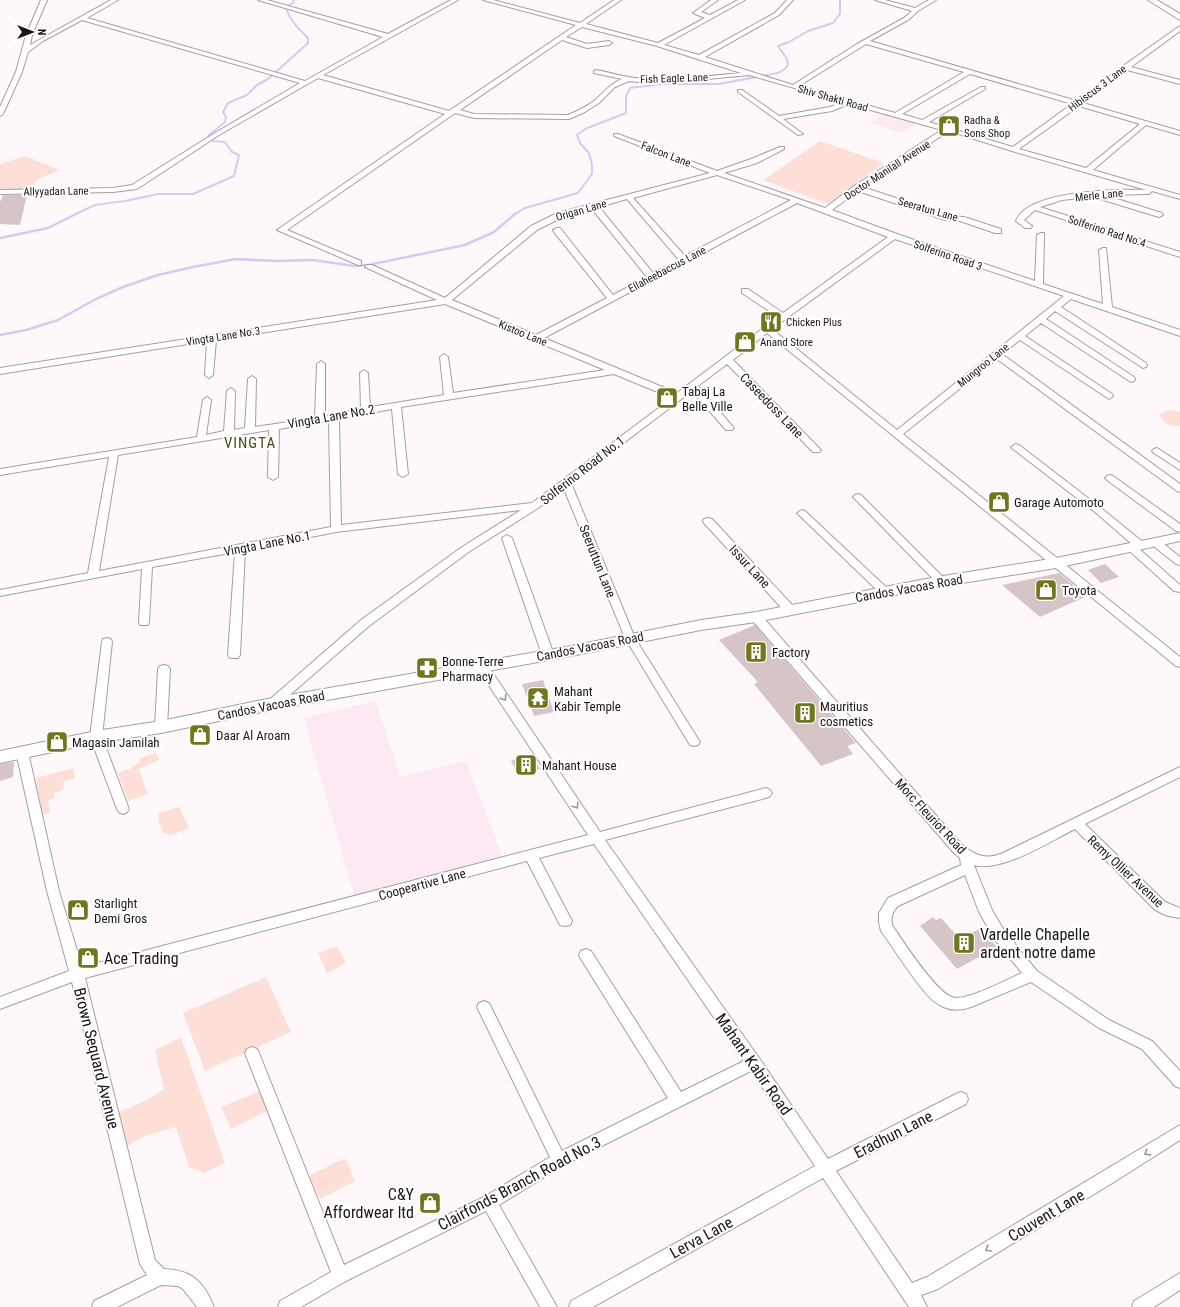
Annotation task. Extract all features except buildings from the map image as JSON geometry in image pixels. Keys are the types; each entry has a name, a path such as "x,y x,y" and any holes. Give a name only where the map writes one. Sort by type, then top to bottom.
{"main road":[{"path":"1152,0 1180,18"},
{"name":"Candos Vacoas Road","path":"0,757 96,737 161,727 272,704 548,655 630,638 791,611 885,592 1056,563 1180,537"}],"street":[{"path":"0,114 19,72 29,35 44,0"},
{"path":"25,51 41,40 115,0"},
{"path":"261,0 282,8 317,15 388,36"},
{"name":"Allyyadan Lane","path":"0,192 113,190 134,186 217,134 388,36 455,0"},
{"name":"Shiv Shakti Road","path":"491,0 659,45 794,87 948,129 1014,150 1180,196"},
{"path":"358,263 281,230 453,113 508,73 618,0"},
{"path":"710,17 696,14 715,0"},
{"path":"659,45 742,0"},
{"path":"699,58 777,14 790,0"},
{"path":"878,0 916,10"},
{"path":"794,87 833,64 859,45 906,19 916,10 932,0"},
{"path":"82,18 182,46 234,64 306,83"},
{"name":"Hibiscus 3 Lane","path":"1014,150 1180,28"},
{"path":"561,38 587,46 609,43"},
{"path":"866,42 1180,133"},
{"path":"1125,67 1180,82"},
{"name":"Fish Eagle Lane","path":"596,72 628,79 647,80 755,74"},
{"path":"896,115 969,72"},
{"path":"318,76 453,113 474,116 500,117 569,117 583,111 597,102 613,86 628,79"},
{"path":"923,122 983,88"},
{"path":"740,91 800,134"},
{"path":"777,118 832,109 849,102"},
{"path":"1087,170 1145,123"},
{"name":"Doctor Manilall Avenue","path":"826,211 858,188 948,129"},
{"name":"Falcon Lane","path":"616,135 717,173"},
{"name":"Origan Lane","path":"446,301 534,228 560,215 717,173 754,161 782,148"},
{"name":"Solferino Road 3","path":"717,173 797,200 894,236 1176,332"},
{"name":"Seeratun Lane","path":"858,188 948,218 961,219 998,231"},
{"name":"Merle Lane","path":"1034,207 1044,202 1094,194 1121,192 1166,193"},
{"path":"1094,194 1159,215"},
{"path":"628,196 684,260"},
{"name":"Ellaheebaccus Lane","path":"538,338 797,200"},
{"path":"594,206 652,277"},
{"path":"1028,226 1022,223 1020,219 1034,207"},
{"name":"Solferino Rad No.4","path":"1034,207 1180,254"},
{"path":"558,230 612,298"},
{"path":"1039,286 1041,235"},
{"name":"Solferino Road No.1","path":"272,704 365,623 466,549 536,506 768,330 783,317 894,236"},
{"path":"1103,250 1108,309"},
{"name":"Kistoo Lane","path":"369,267 446,301 678,397"},
{"path":"745,291 783,317"},
{"name":"Mungroo Lane","path":"898,434 1069,296"},
{"name":"Vingta Lane No.3","path":"0,371 446,301"},
{"path":"1055,307 1143,366"},
{"path":"1041,319 1131,379"},
{"path":"1176,332 1180,323"},
{"path":"768,330 1180,663"},
{"path":"1020,336 1110,396"},
{"path":"209,375 212,338"},
{"path":"997,355 1180,489"},
{"path":"444,357 449,397"},
{"name":"Caseedoss Lane","path":"728,360 816,450"},
{"path":"320,420 321,364"},
{"name":"Vingta Lane No.2","path":"0,472 114,454 229,433 320,420 396,405 615,371"},
{"path":"364,373 366,410"},
{"path":"250,430 252,379"},
{"path":"693,386 729,428"},
{"path":"229,433 231,391"},
{"path":"201,439 207,400"},
{"path":"396,405 403,474"},
{"path":"334,417 336,529"},
{"path":"273,477 274,426"},
{"path":"1016,447 1142,545 1178,589"},
{"path":"1157,451 1180,467"},
{"path":"93,576 114,454"},
{"path":"1110,478 1180,529"},
{"name":"Seeruttun Lane","path":"566,483 630,638 694,742"},
{"path":"858,497 942,582"},
{"name":"Vingta Lane No.1","path":"0,593 336,529 536,506"},
{"path":"802,513 885,592"},
{"name":"Issur Lane","path":"708,521 791,611"},
{"path":"507,538 548,655"},
{"path":"1142,545 1180,562"},
{"path":"234,655 240,548"},
{"path":"144,622 147,566"},
{"name":"Morc Fleuriot Road","path":"756,617 953,843 967,862 995,862 1178,776"},
{"path":"107,642 96,737 123,810"},
{"name":"Mahant Kabir Road","path":"482,666 596,837 826,1168 919,1307"},
{"path":"161,727 164,669"},
{"name":"Brown Sequard Avenue","path":"22,752 53,891 77,974 148,1264 160,1277"},
{"name":"Coopeartive Lane","path":"0,1003 77,974 531,856 596,837 766,793"},
{"name":"Remy Ollier Avenue","path":"1076,823 1160,906 1173,912 1180,913"},
{"path":"531,856 565,921"},
{"path":"1032,975 966,1003 957,1005 948,1004 933,992 886,927 884,916 887,908 893,902 967,862 986,912 1000,936 1032,975 1104,1024 1147,1045 1180,1081"},
{"path":"586,955 678,1101"},
{"path":"484,1007 559,1160"},
{"path":"252,1052 340,1275"},
{"name":"Clairfonds Branch Road No.3","path":"286,1307 340,1275 489,1202 559,1160 754,1064"},
{"name":"Eradhun Lane","path":"826,1168 961,1099"},
{"name":"Couvent Lane","path":"908,1292 932,1283 1109,1177 1180,1132"},
{"name":"Lerva Lane","path":"577,1307 826,1168"},
{"path":"489,1202 550,1307"},
{"path":"100,1307 160,1277 178,1277 195,1286 206,1307"},
{"path":"1140,1307 1180,1281"}],"shaded area":[{"path":"883,113 918,123 901,133 872,123"},
{"path":"820,141 884,163 828,204 763,180"},
{"path":"25,156 60,170 38,179 29,190 0,190 0,164"},
{"path":"1169,410 1180,412 1180,426 1173,426 1163,421 1160,415 1162,412"},
{"path":"375,701 401,777 466,761 503,859 355,899 304,718"},
{"path":"156,753 159,760 139,769 148,794 128,801 118,773 132,768 132,766 139,763 140,758"},
{"path":"73,768 75,778 63,782 64,790 54,793 55,798 48,800 50,813 42,815 36,778"},
{"path":"179,807 189,828 169,836 168,833 164,834 158,820 159,813"},
{"path":"337,946 346,963 327,973 318,953"},
{"path":"266,977 291,1032 205,1071 183,1013"},
{"path":"181,1037 225,1163 204,1173 189,1167 176,1127 145,1136 122,1149 112,1114 139,1104 164,1089 155,1050"},
{"path":"260,1091 268,1110 231,1129 221,1107"},
{"path":"345,1158 355,1181 320,1199 309,1176"}],"waterway":[{"path":"76,214 95,205 125,201 158,194 193,194 234,176 239,155 232,152 225,142 213,141 208,136 225,122 226,117 223,112 228,103 247,95 257,85 268,79 308,43 308,38 295,24 287,12 286,7 293,3 294,0"},
{"path":"515,214 525,208 578,193 592,174 592,165 589,153 580,143 577,135 585,129 626,113 626,97 630,88 662,84 719,84 778,73 785,69 788,65 787,59 778,46 789,42 808,31 833,23 840,14 840,0"},
{"path":"0,335 26,330 58,320 96,299 123,287 158,275 236,259 277,261 313,260 354,266 368,265 465,245 494,232 516,213"},
{"path":"0,238 48,228 76,214"}],"place":[{"name":"Radha & Sons Shop","path":"949,126"},
{"name":"Chicken Plus","path":"771,322"},
{"name":"Anand Store","path":"745,342"},
{"name":"Tabaj La Belle Ville","path":"667,398"},
{"name":"Garage Automoto","path":"999,502"},
{"name":"Toyota","path":"1046,590"},
{"name":"Factory","path":"756,652"},
{"name":"Bonne-Terre Pharmacy","path":"427,668"},
{"name":"Mahant Kabir Temple","path":"538,698"},
{"name":"Mauritius cosmetics","path":"805,713"},
{"name":"Daar Al Aroam","path":"200,735"},
{"name":"Magasin Jamilah","path":"57,742"},
{"name":"Mahant House","path":"526,765"},
{"name":"Starlight Demi Gros","path":"78,910"},
{"name":"Vardelle Chapelle ardent notre dame","path":"964,943"},
{"name":"Ace Trading","path":"88,958"},
{"name":"C&Y Affordwear ltd","path":"430,1203"}],"district":[{"name":"VINGTA","path":"250,443"}]}
